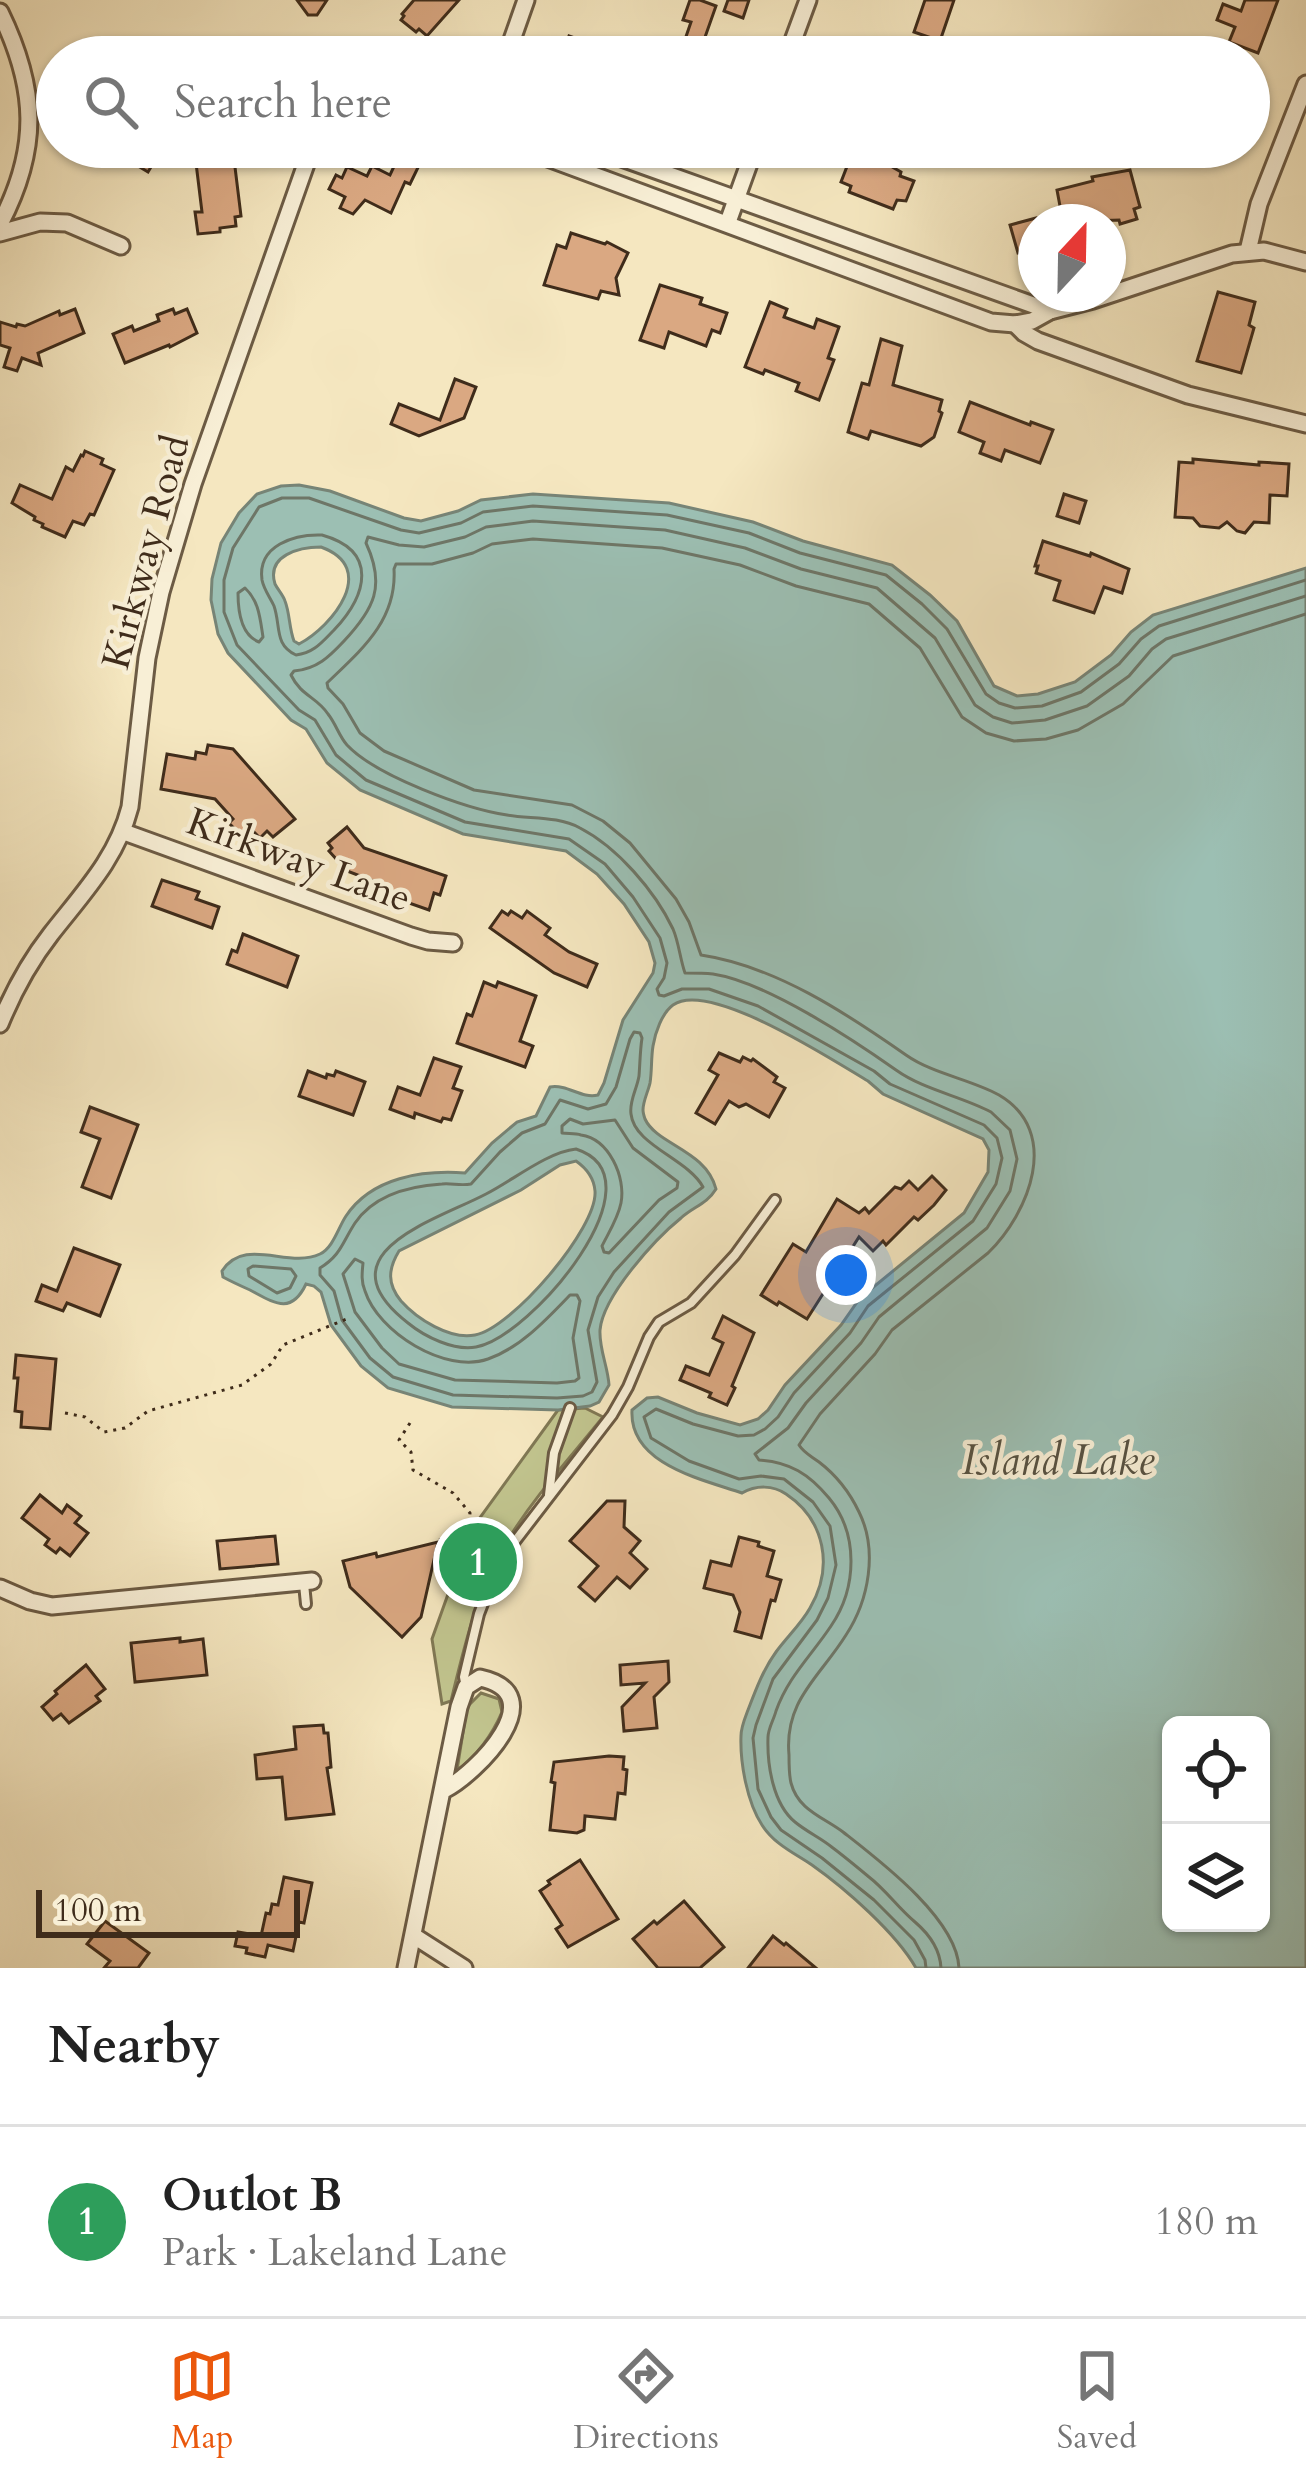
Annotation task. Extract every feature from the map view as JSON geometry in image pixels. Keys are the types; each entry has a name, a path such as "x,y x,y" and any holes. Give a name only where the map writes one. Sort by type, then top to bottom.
{"street":[{"path":"513,36 526,0"},
{"path":"795,36 808,0"},
{"path":"0,12 25,71 30,133 17,189 0,224"},
{"path":"1248,251 1259,204 1306,84"},
{"name":"Kirkway Road","path":"0,1024 32,962 106,864 124,832 147,658 161,592 193,484 305,168"},
{"path":"577,168 992,322 1032,321 1048,312"},
{"path":"652,168 1018,299"},
{"path":"728,222 747,168"},
{"path":"0,233 40,222 67,223 122,246"},
{"path":"1126,289 1248,251 1306,262"},
{"path":"1015,324 1038,341 1188,395 1306,424"},
{"name":"Kirkway Lane","path":"124,832 411,936 454,943"},
{"path":"0,1588 52,1606 308,1581"},
{"path":"406,1968 449,1750 466,1688 480,1678 492,1681 507,1691 511,1719 461,1781 444,1790"},
{"path":"414,1936 464,1968"}],"lane":[{"path":"466,1688 469,1650 492,1580 509,1549 612,1415 659,1322 691,1303 735,1255 775,1200"},
{"path":"549,1496 554,1453 570,1408"},
{"path":"306,1604 308,1581"}],"path":[{"path":"65,1413 89,1419 104,1432 118,1431 148,1411 242,1385 271,1364 283,1346 349,1318"},
{"path":"410,1423 399,1442 411,1452 413,1470 453,1493 470,1513 466,1527 454,1537 439,1540"}],"green space":[{"path":"585,1408 603,1417 506,1543 479,1600 451,1701 442,1704 432,1639 471,1530 558,1410"},
{"path":"481,1693 499,1699 502,1712 483,1744 457,1770 467,1707"}],"water":[{"name":"Island Lake","path":"299,485 421,521 481,500 533,494 669,503 753,522 892,565 957,621 994,686 1017,696 1075,682 1153,615 1306,568 1306,1968 916,1968 855,1899 772,1838 752,1805 742,1758 742,1726 767,1666 817,1592 822,1545 810,1517 781,1491 764,1487 742,1493 688,1475 655,1456 634,1428 632,1410 647,1398 658,1397 740,1425 758,1419 860,1298 964,1213 988,1172 989,1150 983,1139 883,1094 828,1057 742,1012 690,1000 673,1005 655,1035 645,1119 702,1165 716,1189 658,1240 610,1301 600,1330 609,1385 599,1402 590,1406 558,1410 452,1407 388,1388 361,1366 331,1325 321,1292 314,1286 306,1284 294,1300 281,1304 223,1277 222,1271 243,1256 308,1258 320,1254 357,1203 384,1184 416,1175 465,1173 517,1122 536,1116 550,1087 598,1095 623,1020 655,963 649,942 624,904 597,874 566,851 463,834 360,790 327,763 306,729 291,720 228,653 218,634 212,579 221,543 257,494","holes":["321,547 338,556 347,568 344,597 325,624 299,644 275,584 275,566 304,549","576,1161 593,1182 592,1208 550,1275 509,1315 491,1329 465,1336 435,1327 401,1301 391,1276 399,1251 521,1190 560,1165"]}],"building":[{"path":"297,0 327,0 317,15 308,15"},
{"path":"414,0 459,0 427,36 401,20"},
{"path":"690,0 716,6 705,36 686,36 691,22 683,20"},
{"path":"728,0 749,0 743,18 724,11"},
{"path":"925,0 954,0 942,36 914,32"},
{"path":"1245,0 1278,0 1264,36 1231,36 1235,27 1217,20 1223,4 1241,11"},
{"path":"197,168 235,168 241,216 235,217 236,226 198,234 195,212 202,212"},
{"path":"347,168 367,176 376,168 390,175 393,168 418,168 410,184 405,182 391,213 365,200 353,214 340,208 345,197 329,189 336,175 342,178"},
{"path":"846,168 894,168 914,181 906,201 897,200 893,209 849,192 851,186 841,182"},
{"path":"1130,170 1140,207 1134,209 1137,219 1126,222 1126,204 1060,204 1057,190 1093,181 1092,177"},
{"path":"1018,223 1018,253 1010,225"},
{"path":"571,233 628,253 616,278 619,295 601,291 598,299 544,285 557,245 566,248"},
{"path":"660,285 702,298 700,304 727,313 720,333 712,330 706,346 669,332 664,348 640,340"},
{"path":"1218,292 1255,302 1249,325 1254,328 1241,373 1197,361"},
{"path":"770,302 787,309 784,317 814,328 817,319 839,327 828,358 834,360 819,400 796,391 799,383 745,367"},
{"path":"75,309 84,333 38,353 41,365 22,358 17,371 4,367 10,348 0,345 0,322 25,326"},
{"path":"173,309 175,314 187,309 197,333 125,363 113,334 159,321 157,315"},
{"path":"881,339 902,346 893,385 942,400 934,437 921,446 871,431 868,439 848,432 862,383 869,385"},
{"path":"455,379 476,387 464,418 419,436 391,424 399,404 440,420"},
{"path":"970,402 1053,430 1040,463 1005,450 1001,461 980,453 984,442 959,432"},
{"path":"85,451 114,470 94,515 84,525 73,521 65,537 42,527 12,503 20,485 52,499 66,467 73,471"},
{"path":"1193,459 1289,464 1287,496 1270,495 1269,523 1254,522 1245,533 1227,522 1219,528 1175,517 1179,462 1193,463"},
{"path":"1064,494 1086,501 1079,523 1057,516"},
{"path":"1043,541 1129,569 1122,593 1104,587 1094,613 1054,600 1060,581 1036,573"},
{"path":"208,745 233,749 295,819 273,837 267,831 260,838 252,830 243,838 215,799 161,789 167,754 195,759 196,752 206,754"},
{"path":"347,827 364,848 446,876 429,910 374,889 376,882 347,871 329,851 328,843"},
{"path":"162,880 199,892 196,899 219,907 212,928 152,906"},
{"path":"502,911 522,918 527,911 550,928 545,935 597,964 587,987 554,973 490,928"},
{"path":"243,934 298,956 287,987 227,964"},
{"path":"484,982 496,987 498,982 536,996 520,1041 533,1046 525,1067 457,1043"},
{"path":"719,1053 740,1062 743,1057 753,1059 777,1077 774,1082 785,1088 769,1117 729,1101 715,1124 696,1113 718,1075 709,1070"},
{"path":"434,1058 461,1067 453,1088 462,1091 451,1120 441,1122 415,1113 414,1118 390,1109 398,1087 420,1095"},
{"path":"308,1071 326,1078 336,1071 365,1082 353,1115 299,1096"},
{"path":"90,1107 138,1125 111,1198 82,1187 100,1139 81,1132"},
{"path":"932,1176 946,1190 934,1205 873,1251 859,1237 807,1319 761,1295 793,1244 806,1252 837,1199 859,1213 865,1208 869,1213 895,1187 901,1189 909,1181 918,1190"},
{"path":"74,1248 120,1265 100,1316 67,1303 63,1311 36,1301 42,1285 57,1291"},
{"path":"723,1316 754,1333 727,1405 680,1380 686,1366 709,1375 723,1343 713,1338"},
{"path":"16,1355 56,1359 50,1429 21,1427 22,1412 15,1411"},
{"path":"40,1495 62,1513 67,1505 81,1516 75,1523 88,1533 70,1556 45,1545 49,1539 22,1518"},
{"path":"607,1501 625,1501 624,1527 640,1541 630,1553 647,1569 630,1588 617,1577 595,1601 579,1587 598,1566 570,1541"},
{"path":"275,1536 278,1564 220,1569 217,1541"},
{"path":"739,1537 774,1551 767,1576 781,1580 761,1638 735,1631 740,1612 733,1595 704,1588 711,1561 731,1566"},
{"path":"438,1542 421,1617 402,1637 350,1587 343,1561"},
{"path":"180,1638 180,1642 203,1639 207,1675 135,1682 131,1643"},
{"path":"668,1661 669,1682 654,1697 657,1728 624,1731 622,1707 645,1683 621,1685 620,1665"},
{"path":"86,1665 105,1689 96,1696 100,1701 69,1723 61,1714 53,1720 42,1707"},
{"path":"323,1725 328,1733 334,1814 286,1819 282,1777 257,1779 255,1755 296,1749 294,1727"},
{"path":"624,1757 623,1769 627,1770 625,1794 618,1793 615,1819 585,1816 584,1830 577,1833 550,1830 554,1762"},
{"path":"580,1860 618,1919 568,1947 556,1929 562,1925 540,1891"},
{"path":"284,1877 312,1883 293,1951 268,1945 265,1957 246,1953 247,1948 235,1946 238,1932 261,1936 266,1913 270,1914 272,1904 278,1905"},
{"path":"684,1901 724,1947 700,1968 658,1968 633,1939"},
{"path":"105,1921 149,1953 138,1968 104,1968 110,1961 87,1944"},
{"path":"773,1936 786,1943 816,1968 748,1968"}],"place":[{"name":"Outlot B","path":"478,1562"}]}
